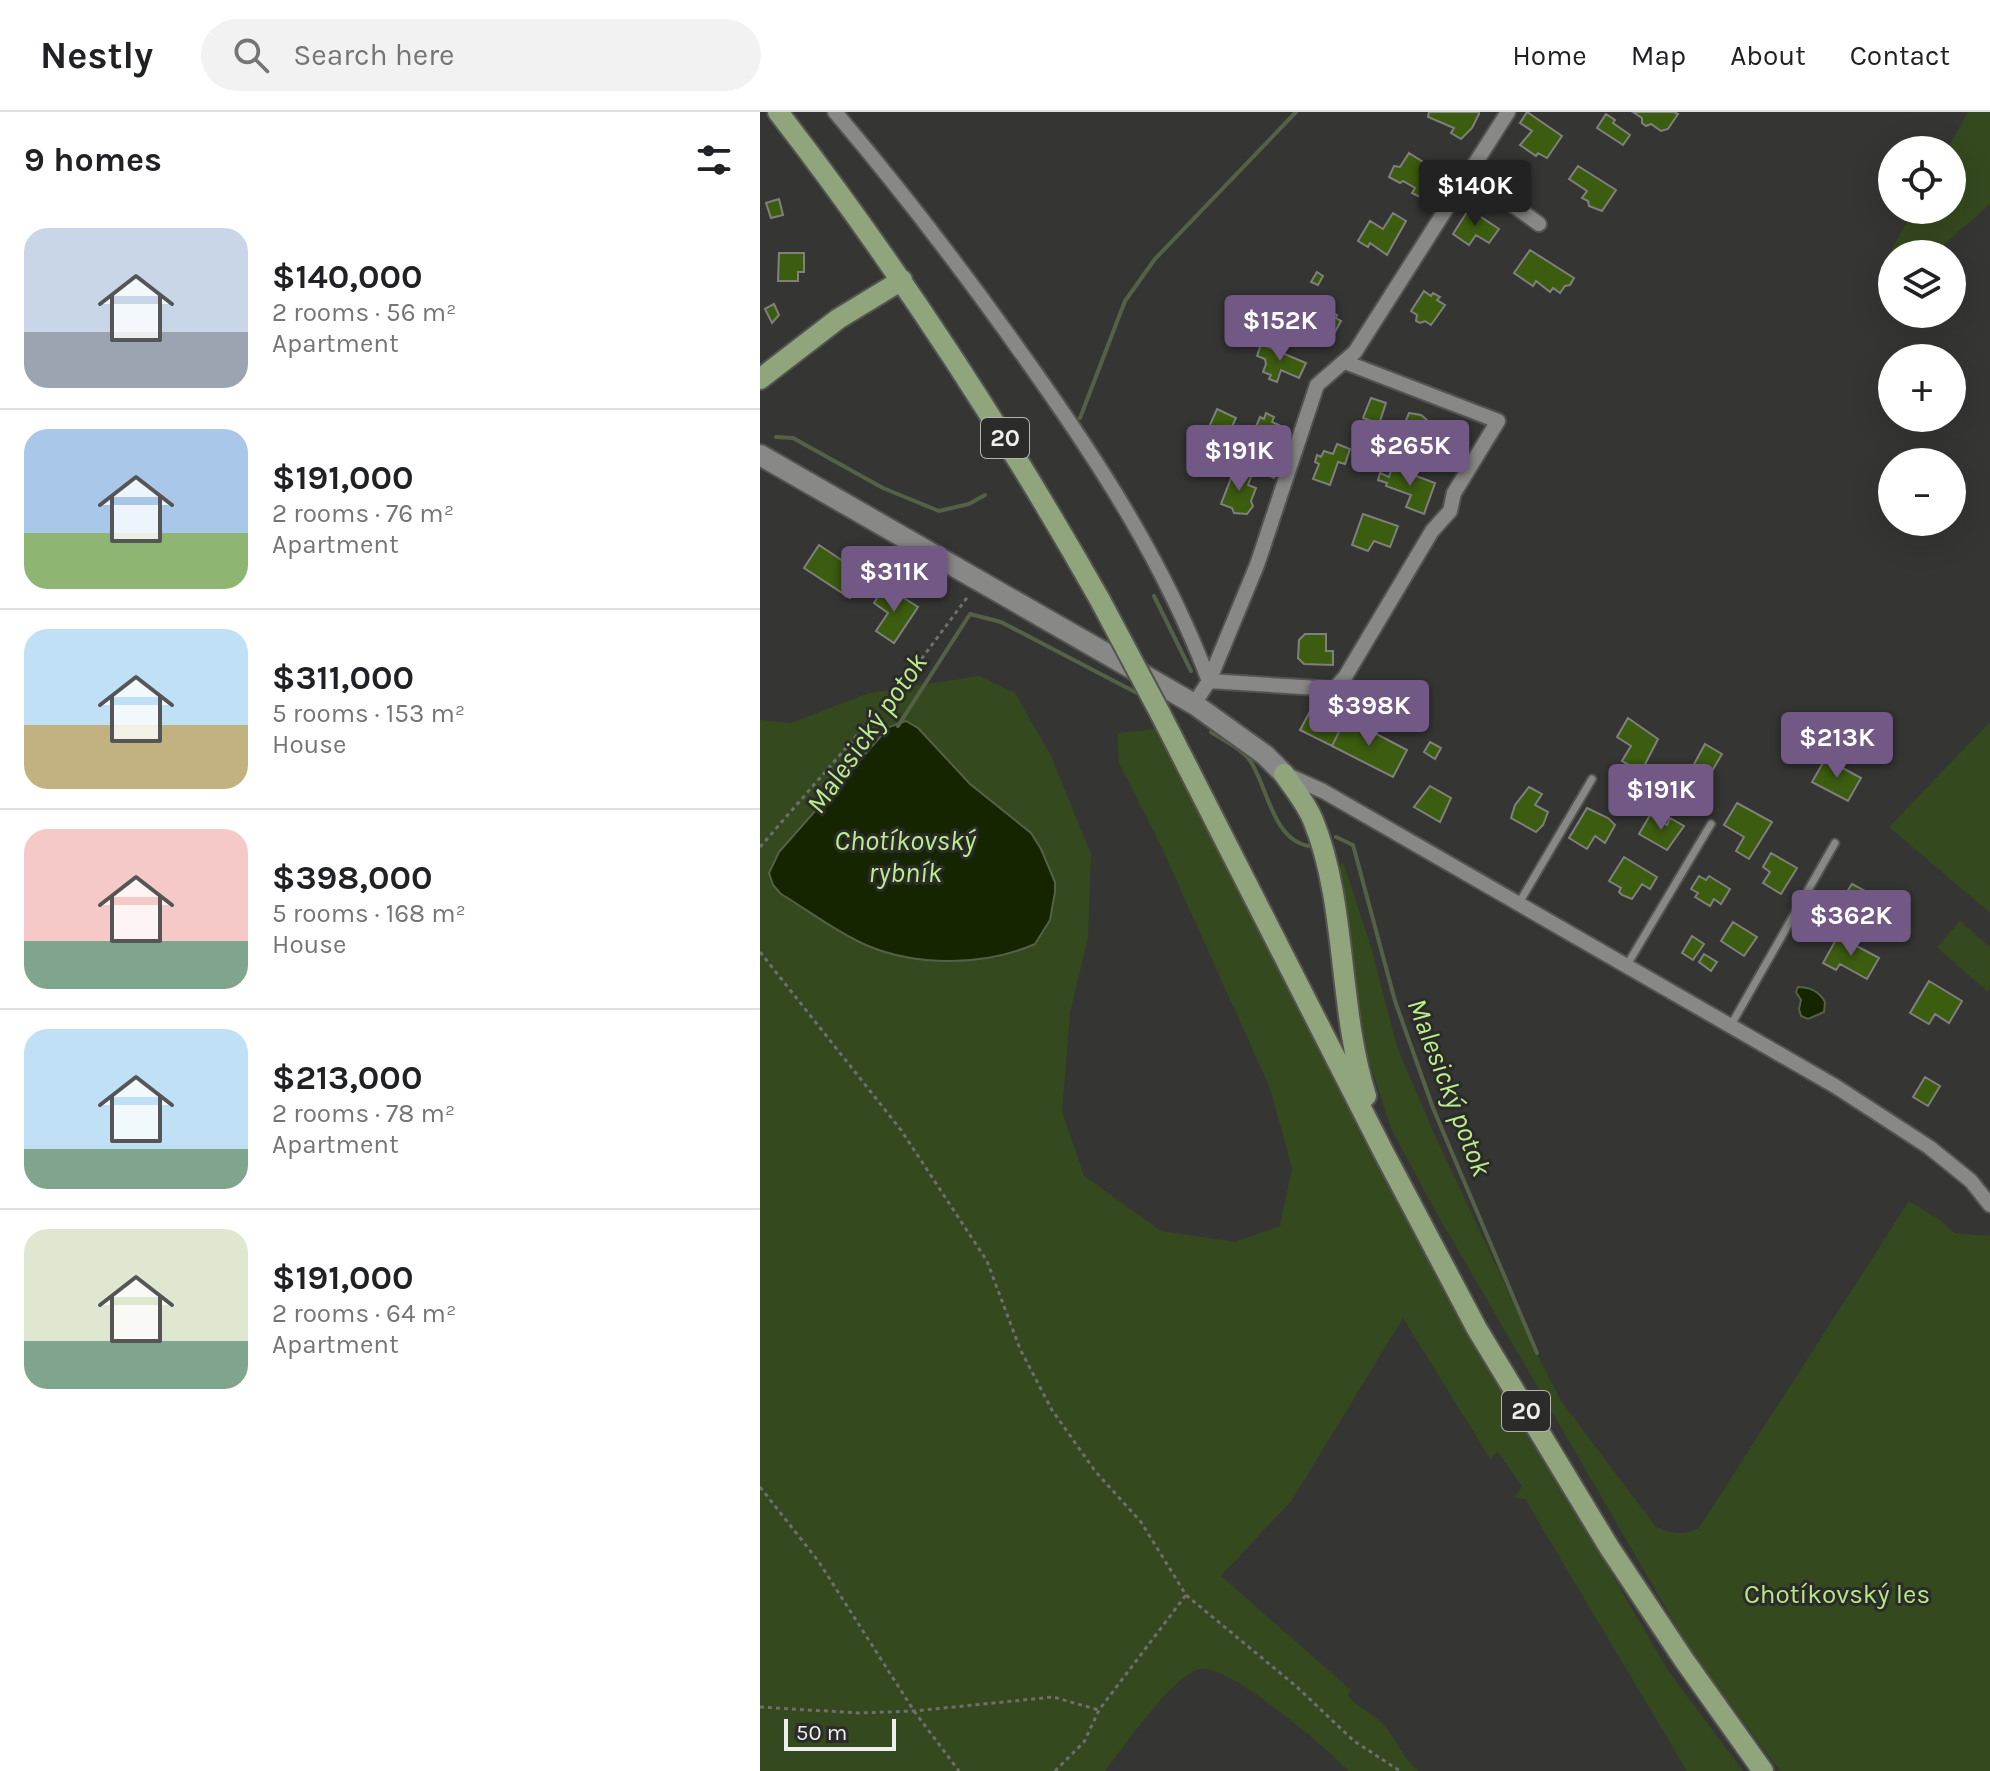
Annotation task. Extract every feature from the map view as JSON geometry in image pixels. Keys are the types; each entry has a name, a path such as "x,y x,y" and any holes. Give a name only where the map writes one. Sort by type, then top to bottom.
{"main road":[{"name":"20","path":"778,112 902,280 1001,432 1100,600 1160,713 1477,1329 1655,1616 1763,1771"},
{"path":"760,379 838,319 902,280"},
{"path":"1284,774 1305,804 1319,837 1334,905 1349,1031 1358,1072 1384,1153"}],"street":[{"path":"835,112 972,283 1090,449 1187,621 1209,681"},
{"path":"1194,704 1209,681 1257,565 1317,385 1355,352 1508,112"},
{"path":"1469,173 1539,224"},
{"path":"1209,681 1334,689 1345,677 1432,531 1445,519 1454,493 1498,421 1345,362"},
{"path":"760,456 1194,704 1265,755 1284,774 1323,791 1835,1086 1929,1147 1971,1181 1990,1205"}],"lane":[{"path":"1519,903 1592,779"},
{"path":"1627,965 1711,824"},
{"path":"1731,1025 1835,843"}],"path":[{"path":"760,847 911,673 979,581"},
{"path":"760,952 901,1130 987,1261 1020,1349 1052,1410 1095,1471 1141,1522 1186,1595 1297,1687 1354,1741 1400,1771"},
{"path":"760,1487 819,1562 914,1711 959,1771"},
{"path":"1055,1771 1084,1742 1099,1710 1186,1595"},
{"path":"760,1707 859,1713 914,1711 1053,1697 1099,1710"}],"green space":[{"path":"1968,112 1990,112 1990,204 1949,240 1897,240 1905,224 1966,224 1966,136 1955,136"},
{"path":"980,676 1015,693 1051,756 1091,854 1088,937 1070,1013 1062,1112 1084,1176 1161,1231 1235,1242 1280,1226 1292,1168 1270,1088 1161,846 1119,763 1117,733 1158,729 1406,1219 1667,1669 1743,1771 1687,1771 1525,1499 1515,1498 1522,1486 1497,1451 1491,1460 1403,1318 1292,1500 1221,1576 1351,1690 1348,1695 1352,1700 1383,1724 1418,1771 1349,1771 1300,1727 1254,1693 1214,1671 1200,1669 1176,1684 1105,1771 760,1771 760,720 791,723 869,693","holes":["889,727 918,728 970,784 1032,833 1055,882 1050,920 997,958 913,958 866,945 781,894 773,885 775,858 779,852"]},
{"path":"1990,722 1990,913 1889,827"},
{"name":"Chotíkovský les","path":"1343,862 1371,947 1397,1047 1435,1136 1546,1372 1561,1401 1656,1527 1678,1533 1699,1528 1909,1201 1940,1220 1954,1233 1990,1236 1990,1771 1780,1771 1692,1653 1432,1205 1391,1128 1369,1061 1335,875"},
{"path":"1960,921 1990,947 1988,992 1937,947"}],"water":[{"name":"Chotíkovský rybník","path":"906,721 918,728 970,784 1031,833 1041,849 1055,882 1055,892 1050,920 1035,944 995,957 973,960 907,957 855,940 781,894 773,885 769,873 779,852 889,727"},
{"path":"1798,987 1817,992 1825,1002 1824,1012 1808,1019 1801,1016 1801,1000 1796,992"}],"building":[{"path":"1429,112 1479,114 1472,128 1461,139 1451,133 1454,128 1428,117"},
{"path":"1527,112 1562,136 1547,158 1538,153 1536,156 1520,145 1532,131 1520,123"},
{"path":"1633,112 1678,114 1668,129 1661,131 1651,124 1646,126 1642,118"},
{"path":"1606,114 1630,135 1623,145 1597,128"},
{"path":"1409,153 1439,172 1437,182 1424,199 1412,193 1415,188 1389,177 1394,166 1400,167"},
{"path":"1578,166 1616,190 1602,211 1589,206 1588,201 1582,198 1587,191 1569,179"},
{"path":"779,199 783,215 771,218 766,203"},
{"path":"1469,209 1499,229 1489,243 1476,235 1469,245 1453,234"},
{"path":"1393,213 1406,221 1387,255 1370,243 1368,247 1358,241 1370,221 1383,229"},
{"path":"1530,250 1574,278 1570,285 1560,293 1553,288 1550,292 1536,281 1533,286 1514,273"},
{"path":"779,253 804,253 804,272 798,272 798,281 778,281"},
{"path":"1317,272 1323,276 1318,285 1311,282"},
{"path":"1424,291 1440,297 1437,300 1445,305 1431,325 1416,321 1417,315 1411,311"},
{"path":"774,304 779,315 772,323 765,309"},
{"path":"1321,306 1341,321 1332,337 1310,329 1310,320"},
{"path":"1261,344 1306,363 1299,378 1281,370 1277,382 1269,379 1271,375 1263,372 1265,359 1257,356"},
{"path":"1371,398 1386,403 1379,424 1363,418"},
{"path":"1217,409 1236,418 1228,435 1209,427"},
{"path":"1266,413 1274,417 1272,422 1279,425 1272,442 1253,434 1260,417 1264,419"},
{"path":"1409,413 1421,415 1427,420 1426,425 1438,430 1433,443 1420,438 1418,442 1410,442 1400,435"},
{"path":"1337,444 1350,449 1345,464 1338,462 1330,485 1313,479 1319,464 1315,462 1317,455 1321,457 1324,451 1333,454"},
{"path":"1261,462 1278,469 1274,478 1258,471"},
{"path":"1392,467 1435,483 1424,514 1406,507 1411,495 1378,480 1380,473 1389,477"},
{"path":"1235,468 1252,474 1248,485 1256,488 1251,501 1253,506 1247,514 1234,513 1232,508 1221,504"},
{"path":"1363,514 1398,526 1390,547 1374,541 1368,551 1352,545"},
{"path":"819,545 864,575 850,598 804,568"},
{"path":"885,586 918,607 894,643 876,631 888,613 874,603"},
{"path":"1305,634 1326,634 1326,651 1333,651 1333,665 1304,664 1298,658 1299,640"},
{"path":"1315,702 1346,718 1332,746 1300,730"},
{"path":"1346,718 1407,750 1393,777 1332,746"},
{"path":"1628,718 1658,739 1641,772 1622,761 1631,746 1617,737"},
{"path":"1430,742 1441,748 1435,759 1424,752"},
{"path":"1705,744 1722,754 1709,776 1693,766"},
{"path":"1828,760 1861,778 1848,801 1812,782 1824,761 1827,763"},
{"path":"1430,786 1451,798 1440,822 1414,807"},
{"path":"1529,787 1542,794 1535,805 1548,812 1543,825 1536,832 1511,818 1515,805"},
{"path":"1737,803 1772,822 1749,859 1736,851 1744,837 1724,825"},
{"path":"1587,808 1615,825 1605,843 1595,836 1587,849 1569,838"},
{"path":"1650,815 1667,825 1670,818 1684,826 1667,850 1639,834"},
{"path":"1771,853 1797,868 1781,894 1763,883 1770,872 1763,867"},
{"path":"1624,857 1657,877 1650,889 1642,884 1632,899 1622,895 1619,892 1621,888 1609,881"},
{"path":"1699,876 1706,880 1709,876 1730,889 1721,904 1714,899 1710,906 1695,897 1698,893 1691,889"},
{"path":"1852,884 1869,893 1861,904 1845,895"},
{"path":"1733,922 1757,937 1744,956 1721,941"},
{"path":"1692,936 1704,944 1693,960 1682,953"},
{"path":"1838,936 1879,958 1867,979 1840,964 1836,970 1823,963"},
{"path":"1704,954 1717,962 1711,971 1699,962"},
{"path":"1929,981 1962,1001 1949,1023 1935,1014 1929,1024 1910,1013"},
{"path":"1925,1077 1940,1086 1928,1106 1913,1097"}],"waterway":[{"path":"1080,418 1125,301 1155,259 1296,112"},
{"path":"776,437 793,438 883,488 939,511 969,504 985,495"},
{"path":"1154,596 1191,671"},
{"name":"Malesický potok","path":"898,726 970,614 1001,622 1137,693"},
{"name":"Malesický potok","path":"1211,732 1248,758 1279,824 1297,842 1309,846"},
{"name":"Malesický potok","path":"1336,837 1353,845 1395,1001 1433,1108 1537,1353"}]}
